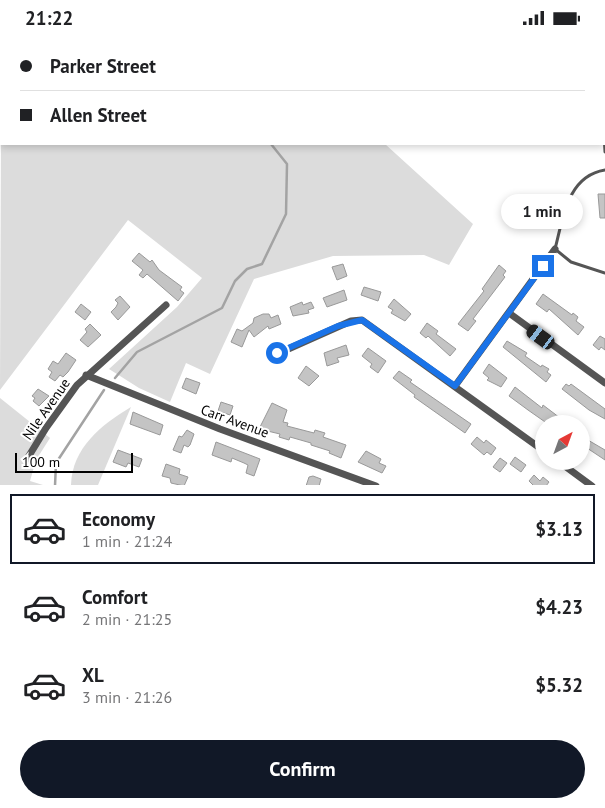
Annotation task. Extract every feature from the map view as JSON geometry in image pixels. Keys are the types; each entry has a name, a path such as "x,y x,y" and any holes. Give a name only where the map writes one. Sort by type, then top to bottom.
{"street":[{"path":"455,386 556,249"},
{"name":"Nile Avenue","path":"27,459 54,417 86,375 166,305"},
{"path":"508,313 605,383"},
{"path":"277,353 351,321 362,320 535,444"},
{"name":"Carr Avenue","path":"86,375 220,429 376,485"},
{"path":"571,470 592,485"}],"lane":[{"path":"605,170 597,171 584,178 567,200 556,249 571,262 605,273"}],"shaded area":[{"path":"1,145 386,145 473,224 449,265 424,255 333,256 254,279 210,374 186,363 170,402 139,388 109,369 177,307 202,278 128,220 0,390"},
{"path":"0,398 50,438 36,460 30,481 43,485 0,485"},
{"path":"131,407 98,485 71,485 77,460 90,439 109,422"}],"building":[{"path":"598,194 605,194 605,218 600,218"},
{"path":"139,253 150,262 152,260 159,270 182,287 180,290 184,293 178,301 147,274 143,278 139,275 143,270 132,261"},
{"path":"343,264 347,276 337,280 332,267"},
{"path":"499,265 506,271 503,275 505,277 473,319 476,321 468,331 458,324 484,291 482,289"},
{"path":"364,287 381,292 378,301 361,295"},
{"path":"344,290 347,300 327,307 323,298"},
{"path":"543,294 572,315 573,313 578,317 576,321 584,327 578,335 549,309 547,312 536,304"},
{"path":"120,296 130,307 118,320 111,312 118,303 115,300"},
{"path":"394,299 411,314 405,321 391,313 393,310 388,307"},
{"path":"302,302 303,305 311,302 314,308 308,310 309,313 293,316 290,307"},
{"path":"81,304 91,312 85,320 75,312"},
{"path":"263,314 269,314 271,318 278,315 281,324 269,329 268,326 254,337 249,330 242,347 231,342 237,329 242,331 253,323 254,318"},
{"path":"427,323 438,331 436,334 456,349 450,356 428,336 426,338 420,333"},
{"path":"90,324 101,335 88,347 80,340 87,332 85,329"},
{"path":"600,336 605,339 605,350 601,347 599,350 593,345"},
{"path":"507,341 527,353 525,356 541,367 542,365 549,369 547,372 551,375 546,382 503,347"},
{"path":"346,345 349,355 337,358 339,362 327,366 324,353"},
{"path":"368,348 386,361 378,373 370,367 372,364 362,356"},
{"path":"66,353 76,360 63,377 60,375 55,381 49,377 52,372 48,369 53,361 58,364"},
{"path":"489,364 507,378 501,387 487,380 489,378 483,373"},
{"path":"306,366 319,376 309,386 298,378"},
{"path":"399,371 412,380 410,382 471,424 465,433 414,397 415,395 393,378"},
{"path":"186,378 200,383 196,394 182,388"},
{"path":"566,384 569,386 571,384 605,409 605,419 589,410 562,389"},
{"path":"515,387 542,408 543,405 556,415 535,415 509,396"},
{"path":"38,389 49,396 39,406 33,401 35,398 32,396"},
{"path":"221,402 233,406 230,415 218,411"},
{"path":"272,403 287,410 283,422 288,423 287,426 314,433 315,430 325,433 323,437 346,445 341,458 329,453 330,451 311,445 311,443 290,437 289,440 279,437 280,434 259,429"},
{"path":"133,412 163,425 160,435 130,424"},
{"path":"187,430 194,434 190,445 188,447 184,445 181,453 173,450 179,436 182,437"},
{"path":"477,437 484,443 486,440 496,448 491,455 487,452 484,455 471,444"},
{"path":"590,441 605,450 605,460 590,450"},
{"path":"216,442 260,459 254,476 246,473 248,465 244,463 232,458 231,462 212,455"},
{"path":"118,450 142,459 139,467 128,463 126,467 113,462"},
{"path":"366,451 381,459 379,463 386,466 382,473 358,462"},
{"path":"515,457 526,465 521,472 510,464"},
{"path":"500,458 507,463 500,472 493,467"},
{"path":"166,464 180,469 179,474 188,477 184,485 180,485 171,483 170,478 162,476"},
{"path":"534,475 540,481 543,477 549,482 547,485 533,485 529,481"},
{"path":"313,476 321,479 319,485 306,485 309,477"}],"waterway":[{"path":"115,378 137,352 222,308 235,281 247,269 262,264 286,214 287,164 272,145"},
{"path":"55,485 56,463 104,390"}],"route":[{"path":"277,353 338,326 351,321 362,320 455,386 543,266"}]}
